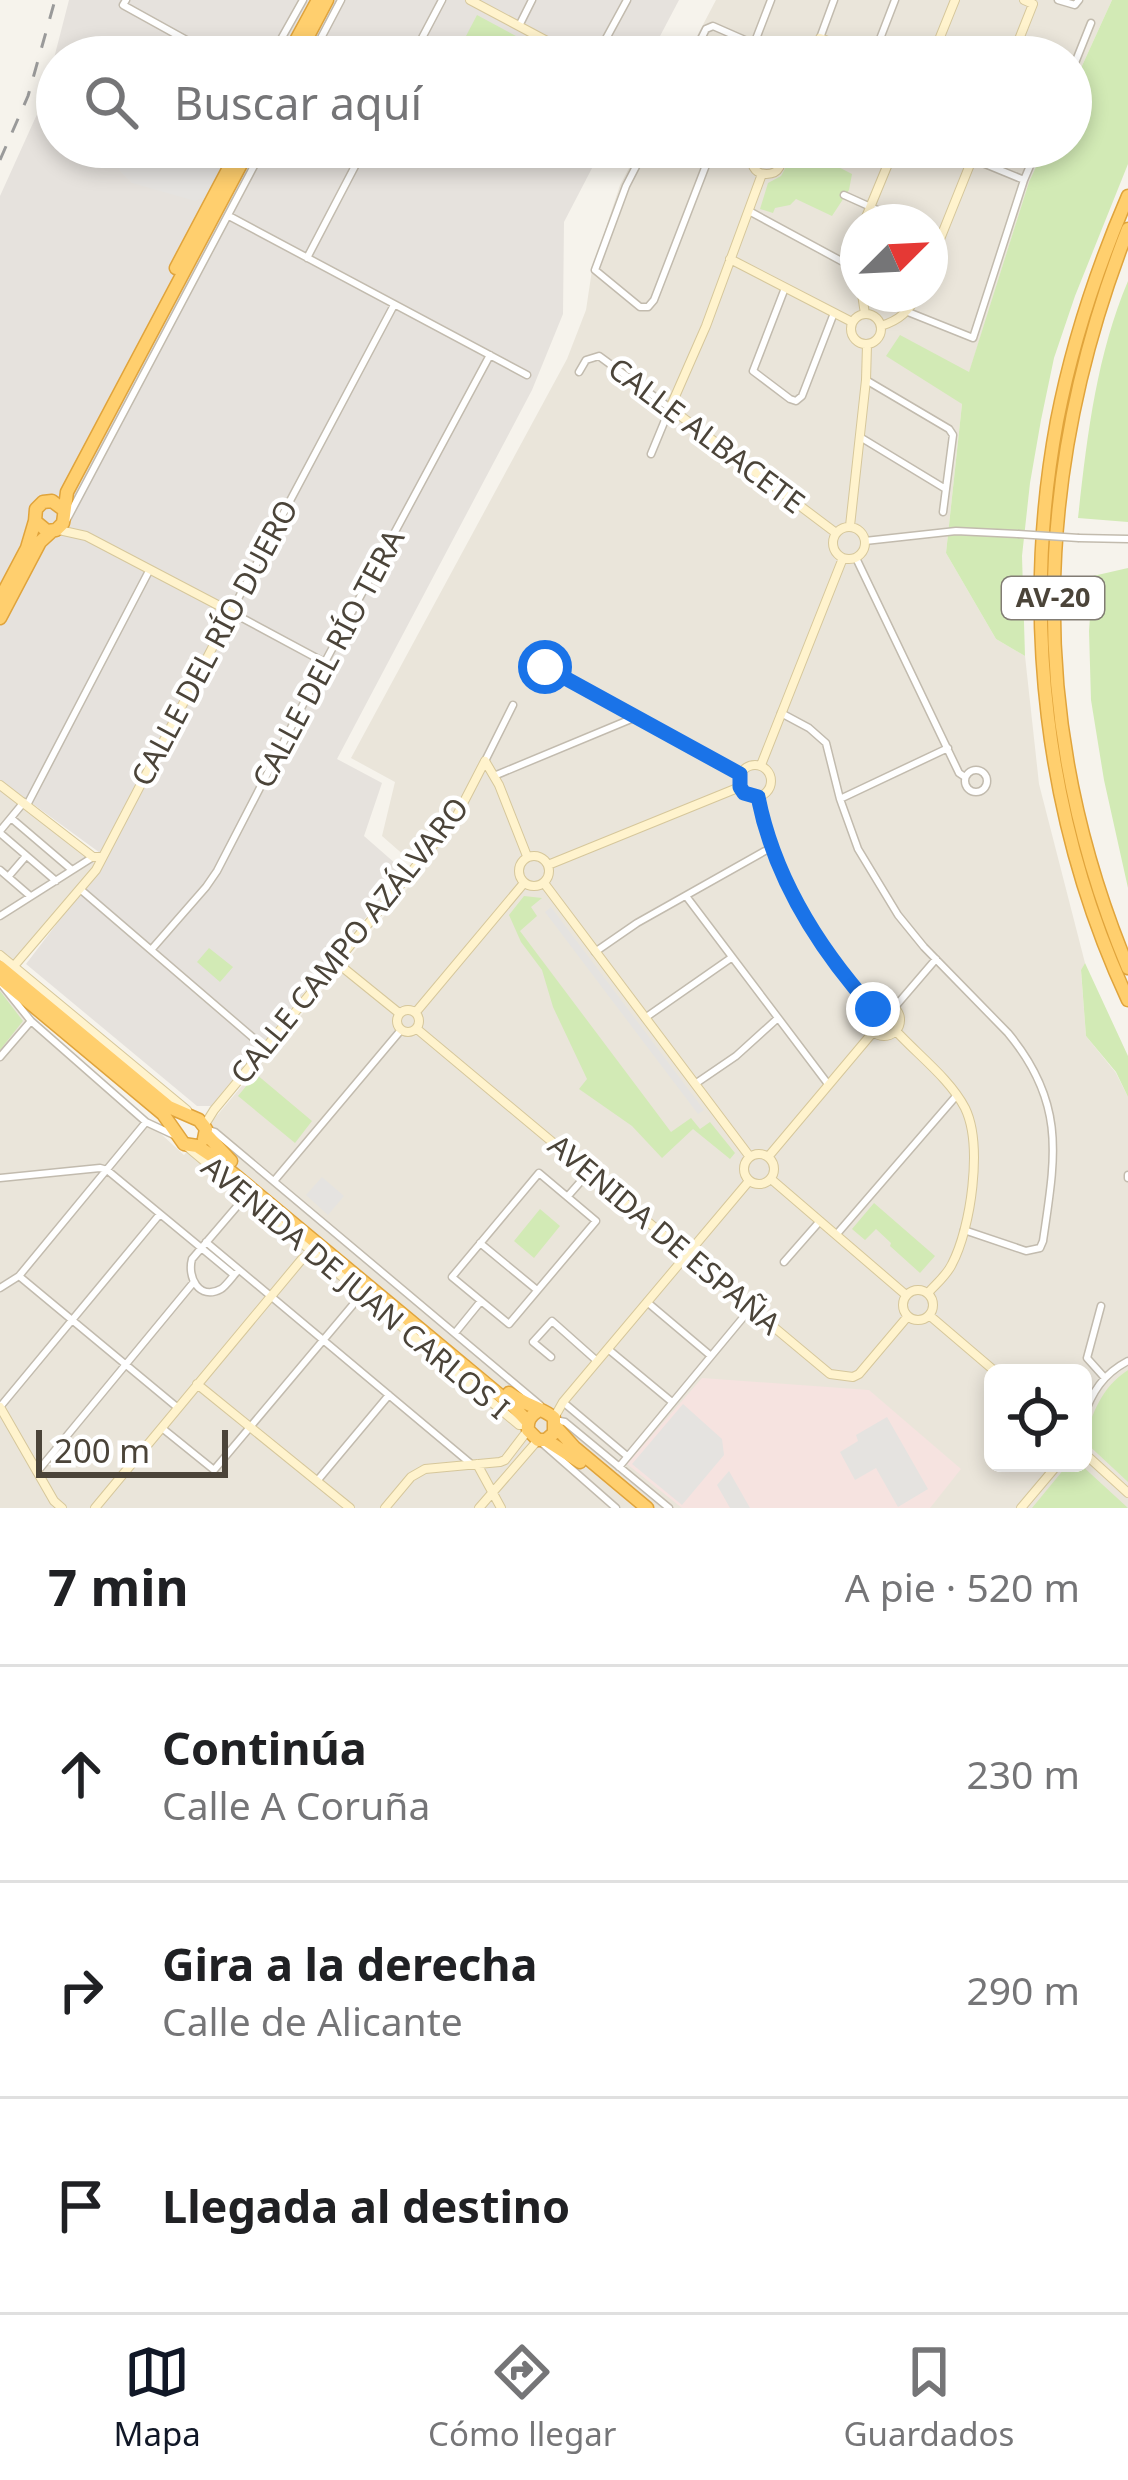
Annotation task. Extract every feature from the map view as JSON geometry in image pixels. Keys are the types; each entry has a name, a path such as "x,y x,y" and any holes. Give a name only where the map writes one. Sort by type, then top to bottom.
{"highway":[{"path":"298,36 317,0"},
{"path":"308,36 327,0"},
{"path":"0,599 27,548 36,509 60,488 229,168"},
{"path":"0,618 40,542 61,521 67,492 239,168"},
{"name":"AV-20","path":"1128,196 1089,297 1069,368 1048,482 1040,586 1046,701 1065,814 1088,898 1128,1000"},
{"name":"AV-20","path":"1128,229 1099,306 1070,418 1055,523 1053,587 1060,720 1078,814 1128,968"},
{"path":"47,501 57,502 61,521"},
{"path":"35,521 42,529 61,521"},
{"name":"AVENIDA DE JUAN CARLOS I","path":"7,966 194,1131 519,1401 569,1453 635,1508"},
{"name":"AVENIDA DE JUAN CARLOS I","path":"0,980 163,1114 194,1131"},
{"name":"AVENIDA DE JUAN CARLOS I","path":"542,1425 647,1508"}],"street":[{"path":"283,36 303,0"},
{"path":"322,36 340,0"},
{"path":"423,36 442,0"},
{"path":"470,0 538,36"},
{"path":"519,26 532,0"},
{"path":"607,36 627,0"},
{"path":"757,36 771,0"},
{"path":"821,36 834,0"},
{"path":"879,36 895,0"},
{"path":"940,36 955,0"},
{"path":"1058,0 1070,5 1078,1"},
{"path":"1019,36 1031,1"},
{"path":"125,2 182,36"},
{"path":"1085,36 1090,23"},
{"path":"702,36 713,26 736,36"},
{"path":"61,521 253,168"},
{"path":"307,257 354,168"},
{"path":"635,168 595,270 640,307 648,307 704,168"},
{"path":"757,168 762,174 772,174 778,168"},
{"path":"872,204 886,168"},
{"path":"948,221 969,168"},
{"path":"995,168 1024,180"},
{"path":"881,326 908,312 973,338 1029,168"},
{"path":"651,454 706,326 762,174"},
{"path":"844,196 861,204"},
{"path":"749,211 840,260"},
{"path":"229,216 527,375"},
{"path":"730,260 852,322"},
{"path":"785,288 753,371 790,399 802,396 834,313"},
{"name":"CALLE DEL RÍO DUERO","path":"7,966 80,890 394,305"},
{"path":"865,314 873,316 881,326 879,339 867,345 858,343 852,336 852,322 865,314"},
{"path":"850,526 867,345"},
{"name":"CALLE DEL RÍO TERA","path":"151,950 217,871 490,356"},
{"name":"CALLE ALBACETE","path":"579,372 586,360 599,356 836,533"},
{"path":"866,380 953,435 943,512"},
{"path":"860,437 946,489"},
{"path":"61,521 325,662"},
{"path":"61,521 86,536"},
{"path":"843,558 833,547 836,533 850,526 865,541"},
{"path":"865,541 956,530 1128,539"},
{"path":"843,558 856,557 865,541"},
{"path":"856,557 959,773 965,777"},
{"path":"761,765 843,558"},
{"path":"56,881 0,832 25,804 149,571"},
{"path":"545,667 740,774"},
{"name":"CALLE CAMPO AZÁLVARO","path":"194,1131 455,819 513,705"},
{"path":"781,713 826,743 840,799 871,873 898,916 1021,1048 1041,1084 1053,1126 1054,1164 1040,1248 1026,1251 964,1230"},
{"path":"494,776 636,717"},
{"path":"840,799 948,748"},
{"path":"485,761 527,856"},
{"path":"740,774 753,764 768,770 771,786 758,797"},
{"path":"740,774 744,793 758,797"},
{"path":"0,785 98,857 1,914"},
{"path":"548,865 740,787"},
{"path":"758,797 772,847 807,921 873,1009"},
{"path":"11,818 73,870"},
{"path":"595,952 772,847"},
{"path":"26,856 2,873 31,896"},
{"path":"527,856 543,858 550,871 544,883 524,883 518,868 527,856"},
{"path":"416,1012 524,883"},
{"path":"544,883 750,1157"},
{"path":"80,890 265,1048"},
{"path":"686,896 829,1085"},
{"name":"AVENIDA DE JUAN CARLOS I","path":"0,955 7,966"},
{"path":"645,1018 732,957"},
{"path":"895,1007 935,958"},
{"path":"337,962 399,1013"},
{"path":"0,980 31,1021 146,1122 194,1131"},
{"path":"880,1004 895,1007 900,1023 896,1031 881,1035 874,1031 869,1024 873,1009 880,1004"},
{"path":"416,1012 417,1029 400,1030 399,1013 416,1012"},
{"path":"695,1084 736,1056 778,1018"},
{"path":"0,1057 31,1021"},
{"name":"AVENIDA DE ESPAÑA","path":"417,1029 830,1374 853,1378 860,1374 908,1316"},
{"path":"274,1181 400,1030"},
{"path":"768,1156 874,1031"},
{"path":"896,1031 957,1094 976,1148 964,1230 951,1268 928,1293"},
{"path":"836,1235 957,1094"},
{"path":"0,1288 20,1276 146,1122"},
{"name":"AVENIDA DE JUAN CARLOS I","path":"194,1131 215,1132 455,1333 616,1508"},
{"name":"AVENIDA DE JUAN CARLOS I","path":"194,1131 243,1199 519,1425 565,1422 669,1508"},
{"path":"768,1156 773,1163 771,1179 764,1184 749,1180 744,1173 750,1157 768,1156"},
{"path":"0,1178 107,1169 271,1296 474,1464 501,1508"},
{"path":"568,1196 589,1172"},
{"path":"539,1173 568,1196 596,1221 509,1324 452,1277 539,1173"},
{"path":"771,1179 906,1294"},
{"path":"385,1508 425,1468 505,1460 563,1402 749,1180"},
{"path":"236,1273 224,1288 213,1292 193,1283 189,1267 243,1199"},
{"path":"62,1508 0,1407 160,1214"},
{"path":"784,1262 820,1221"},
{"path":"480,1243 537,1290"},
{"path":"94,1508 312,1252"},
{"path":"20,1276 178,1408"},
{"path":"37,1472 193,1283"},
{"path":"912,1290 928,1293 933,1307 929,1315 923,1319 908,1316 902,1302 906,1294 912,1290"},
{"path":"161,1428 214,1470 362,1294"},
{"path":"455,1333 481,1301"},
{"path":"647,1302 711,1356"},
{"path":"1101,1306 1087,1358 1105,1377"},
{"path":"619,1466 751,1308"},
{"path":"929,1315 987,1364"},
{"path":"550,1358 533,1342 552,1321 598,1360"},
{"path":"608,1348 672,1402"},
{"path":"1092,1395 1105,1377 1128,1361"},
{"path":"197,1384 350,1508"},
{"path":"316,1481 389,1395"},
{"path":"563,1402 627,1456"},
{"path":"479,1508 542,1425"},
{"path":"1092,1460 1128,1493"},
{"path":"1021,1508 1051,1472"}],"shaded area":[{"path":"69,0 679,0 660,36 60,36"},
{"path":"716,0 1112,0 1092,44 1092,36 697,36"},
{"path":"36,116 36,168 592,168 564,222 563,314 532,390 337,759 382,783 364,836 404,871 211,1106 197,1106 26,964 107,858 0,780 0,196"},
{"path":"222,168 206,197 195,201 132,183 119,170"},
{"path":"629,168 1036,168 969,373 900,336 962,404 946,553 996,639 1025,656 1039,784 1085,963 1081,971 1086,1036 1116,1073 1128,1097 1128,1508 0,1508 0,789 100,860 7,978 32,1016 184,1155 422,871 382,836 395,782 351,758 567,359 586,310 592,270"},
{"path":"551,907 704,1110 698,1114 545,912"},
{"path":"322,1177 344,1196 328,1215 306,1195"},
{"path":"702,1378 869,1390 961,1469 930,1508 682,1508 627,1464"},
{"path":"683,1404 722,1439 724,1455 682,1505 632,1464"},
{"path":"887,1417 928,1489 898,1507 876,1468 855,1480 840,1452 858,1441 856,1435"},
{"path":"729,1471 750,1508 730,1508 717,1485"}],"green space":[{"path":"1112,0 1128,0 1128,164 1075,296 1054,358 1041,420 1022,556 1025,656 996,639 946,553 962,404 886,356 900,335 969,372 1035,168 1092,168 1092,44"},
{"path":"477,15 516,36 466,36"},
{"path":"785,168 840,168 852,174 849,190 832,216 796,199 773,213 760,209 768,183"},
{"path":"1128,281 1128,522 1078,518 1100,368"},
{"path":"1128,568 1128,888 1091,700 1089,631 1093,576"},
{"path":"524,896 542,898 531,907 537,916 520,931 671,1132 691,1118 700,1129 710,1122 735,1153 730,1159 693,1129 662,1158 632,1126 579,1089 587,1079 553,1007 542,970 521,942 509,915"},
{"path":"209,948 233,967 220,982 197,962"},
{"path":"1085,963 1128,1056 1128,1097 1116,1072 1086,1036 1081,970"},
{"path":"0,991 23,1021 0,1050"},
{"path":"256,1074 312,1121 295,1143 238,1096"},
{"path":"874,1203 935,1256 920,1273 876,1229 865,1240 852,1229"},
{"path":"540,1209 560,1226 534,1258 514,1241"},
{"path":"1128,1370 1128,1482 1092,1448 1095,1411"},
{"path":"1062,1472 1089,1472 1128,1508 1032,1508"}],"railway":[{"path":"45,36 55,0"},
{"path":"0,160 36,68"}],"route":[{"path":"545,667 740,774 744,793 758,797 772,847 807,921 873,1009"}]}
